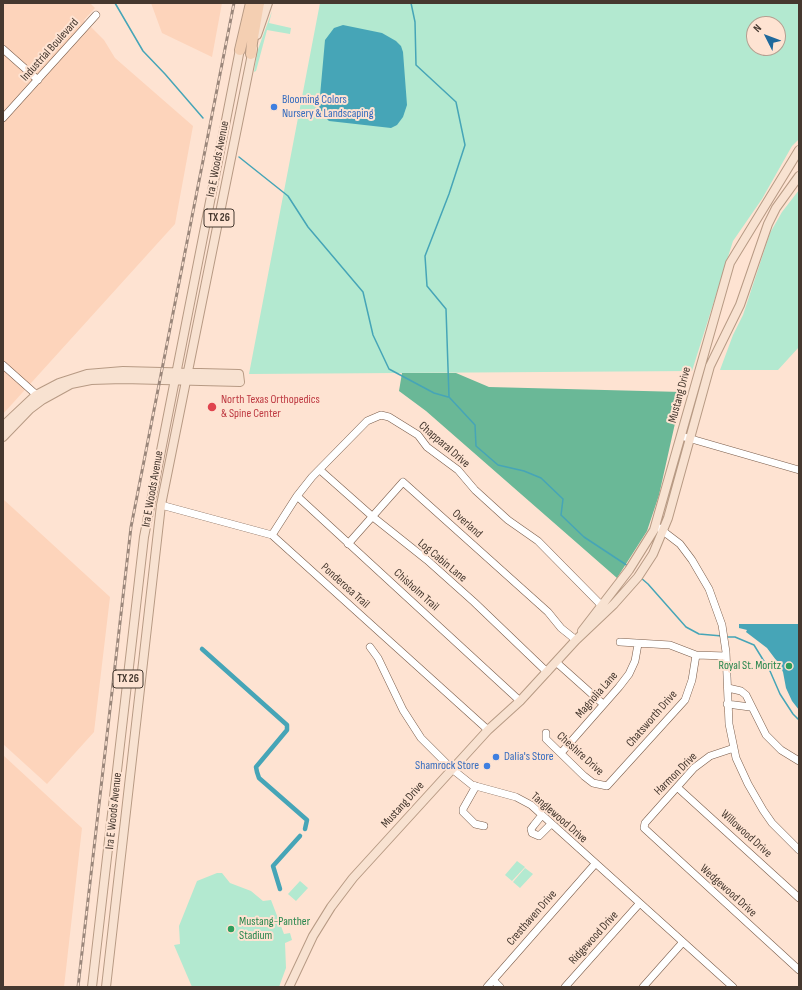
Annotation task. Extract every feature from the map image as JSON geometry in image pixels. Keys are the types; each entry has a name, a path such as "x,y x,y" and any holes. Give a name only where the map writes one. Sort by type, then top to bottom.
{"highway":[{"path":"240,50 251,3"},
{"name":"TX 26","path":"251,54 259,3"}],"main road":[{"name":"Ira E Woods Avenue","path":"92,987 144,537 207,211 240,50 247,3"},
{"name":"Ira E Woods Avenue","path":"106,987 161,505 251,54 268,3"},
{"name":"Mustang Drive","path":"604,608 641,552 655,525 730,263 799,150"},
{"name":"Mustang Drive","path":"289,987 312,936 346,886 488,730 520,701 604,608 638,577 664,531 710,366 740,305 762,237 776,208 799,176"},
{"path":"207,211 212,220 218,221"},
{"path":"3,426 59,383 123,371 175,377 186,382 239,378 188,373 175,377"},
{"path":"3,437 30,409 39,397"},
{"path":"137,603 149,604"}],"street":[{"name":"Industrial Boulevard","path":"3,118 96,15"},
{"path":"3,49 38,80"},
{"path":"3,365 39,397"},
{"name":"Chapparal Drive","path":"272,535 297,496 320,470 367,421 381,415 389,417 418,435 427,447 458,470 475,490 508,520 538,541 604,608"},
{"path":"681,436 799,470"},
{"name":"Log Cabin Lane","path":"320,470 462,592 547,672"},
{"name":"Overland","path":"348,544 403,482 548,612 561,628 576,640"},
{"name":"Chisholm Trail","path":"297,496 520,701"},
{"name":"Ponderosa Trail","path":"161,505 272,535 488,730"},
{"path":"655,525 680,544 692,560 709,589 722,625 726,656 728,688 727,704 736,758 754,797 772,823 799,850"},
{"path":"620,642 670,645 696,655 726,656"},
{"name":"Magnolia Lane","path":"561,753 629,674 635,661 638,644"},
{"name":"Tanglewood Drive","path":"370,647 378,658 403,710 421,738 452,769 476,786 516,797 531,805 639,904 683,942 724,984 733,987"},
{"name":"Chatsworth Drive","path":"604,786 610,783 685,700 692,680 696,655"},
{"path":"556,662 603,704"},
{"path":"728,688 741,691 746,695 750,707 766,735 781,750 799,761"},
{"path":"727,704 750,707"},
{"name":"Cheshire Drive","path":"546,733 546,740 593,783 604,786"},
{"name":"Harmon Drive","path":"644,827 645,823 703,760 720,752 734,748"},
{"path":"476,786 463,809 463,812 475,824 484,826"},
{"name":"Willowood Drive","path":"677,787 799,898"},
{"path":"542,815 534,825 532,833 539,836 551,824"},
{"name":"Wedgewood Drive","path":"644,827 649,834 799,970"},
{"name":"Cresthaven Drive","path":"486,987 595,864"},
{"name":"Ridgewood Drive","path":"565,987 639,904"},
{"path":"643,987 683,942"},
{"path":"493,980 500,987"}],"shaded area":[{"path":"3,3 90,3 95,8 84,20 104,40 115,58 193,126 175,224 3,414"},
{"path":"151,3 222,3 212,57 162,33"},
{"path":"3,499 110,597 94,732 47,784 3,744"},
{"path":"3,755 82,828 64,987 3,987"}],"green space":[{"path":"320,3 799,3 799,139 792,146 762,199 733,241 692,371 249,374"},
{"path":"272,11 269,23 291,28 290,34 267,30 256,71 254,72 257,52"},
{"path":"799,190 799,347 778,370 720,370 733,335 743,315 770,233 782,212"},
{"path":"402,373 456,373 489,387 682,392 659,495 647,531 617,578 426,411 399,391"},
{"path":"517,861 525,867 512,881 505,875"},
{"path":"525,868 533,874 520,888 513,882"},
{"name":"Mustang-Panther Stadium","path":"217,873 222,873 230,883 251,891 263,901 271,900 284,934 290,933 292,940 285,943 286,968 279,987 192,987 174,945 180,944 179,926 197,881"},
{"path":"300,881 308,888 296,901 288,894"}],"water":[{"path":"343,25 382,33 396,41 401,46 403,52 407,105 403,117 397,125 391,128 329,121 320,112 319,107 325,40 334,28"},
{"name":"Royal St. Moritz","path":"739,624 799,624 799,710 792,701 786,688 783,672 776,660 767,648 746,632 747,630 739,628"}],"waterway":[{"path":"115,3 143,51 203,118"},
{"path":"411,3 415,22 416,65 456,102 465,145 449,194 425,256 427,286 446,309 449,397 475,425 476,446 498,465 524,471 541,478 563,499 561,515 584,537 628,566"},
{"path":"239,157 288,196 308,227 363,292 373,335 389,369 434,393 448,397"},
{"path":"641,578 686,627 699,634 722,636"},
{"path":"725,637 735,637 754,645 770,671 780,694 793,714 799,720"},
{"path":"202,649 287,725 287,730 256,767 259,778 307,820 305,829"},
{"path":"280,889 273,866 300,836"}],"railway":[{"path":"78,987 131,527 234,3"}],"place":[{"name":"Blooming Colors Nursery & Landscaping","path":"274,107"},
{"name":"North Texas Orthopedics & Spine Center","path":"212,407"},
{"name":"Royal St. Moritz","path":"789,666"},
{"name":"Dalia's Store","path":"496,757"},
{"name":"Shamrock Store","path":"487,766"},
{"name":"Mustang-Panther Stadium","path":"231,929"}]}
